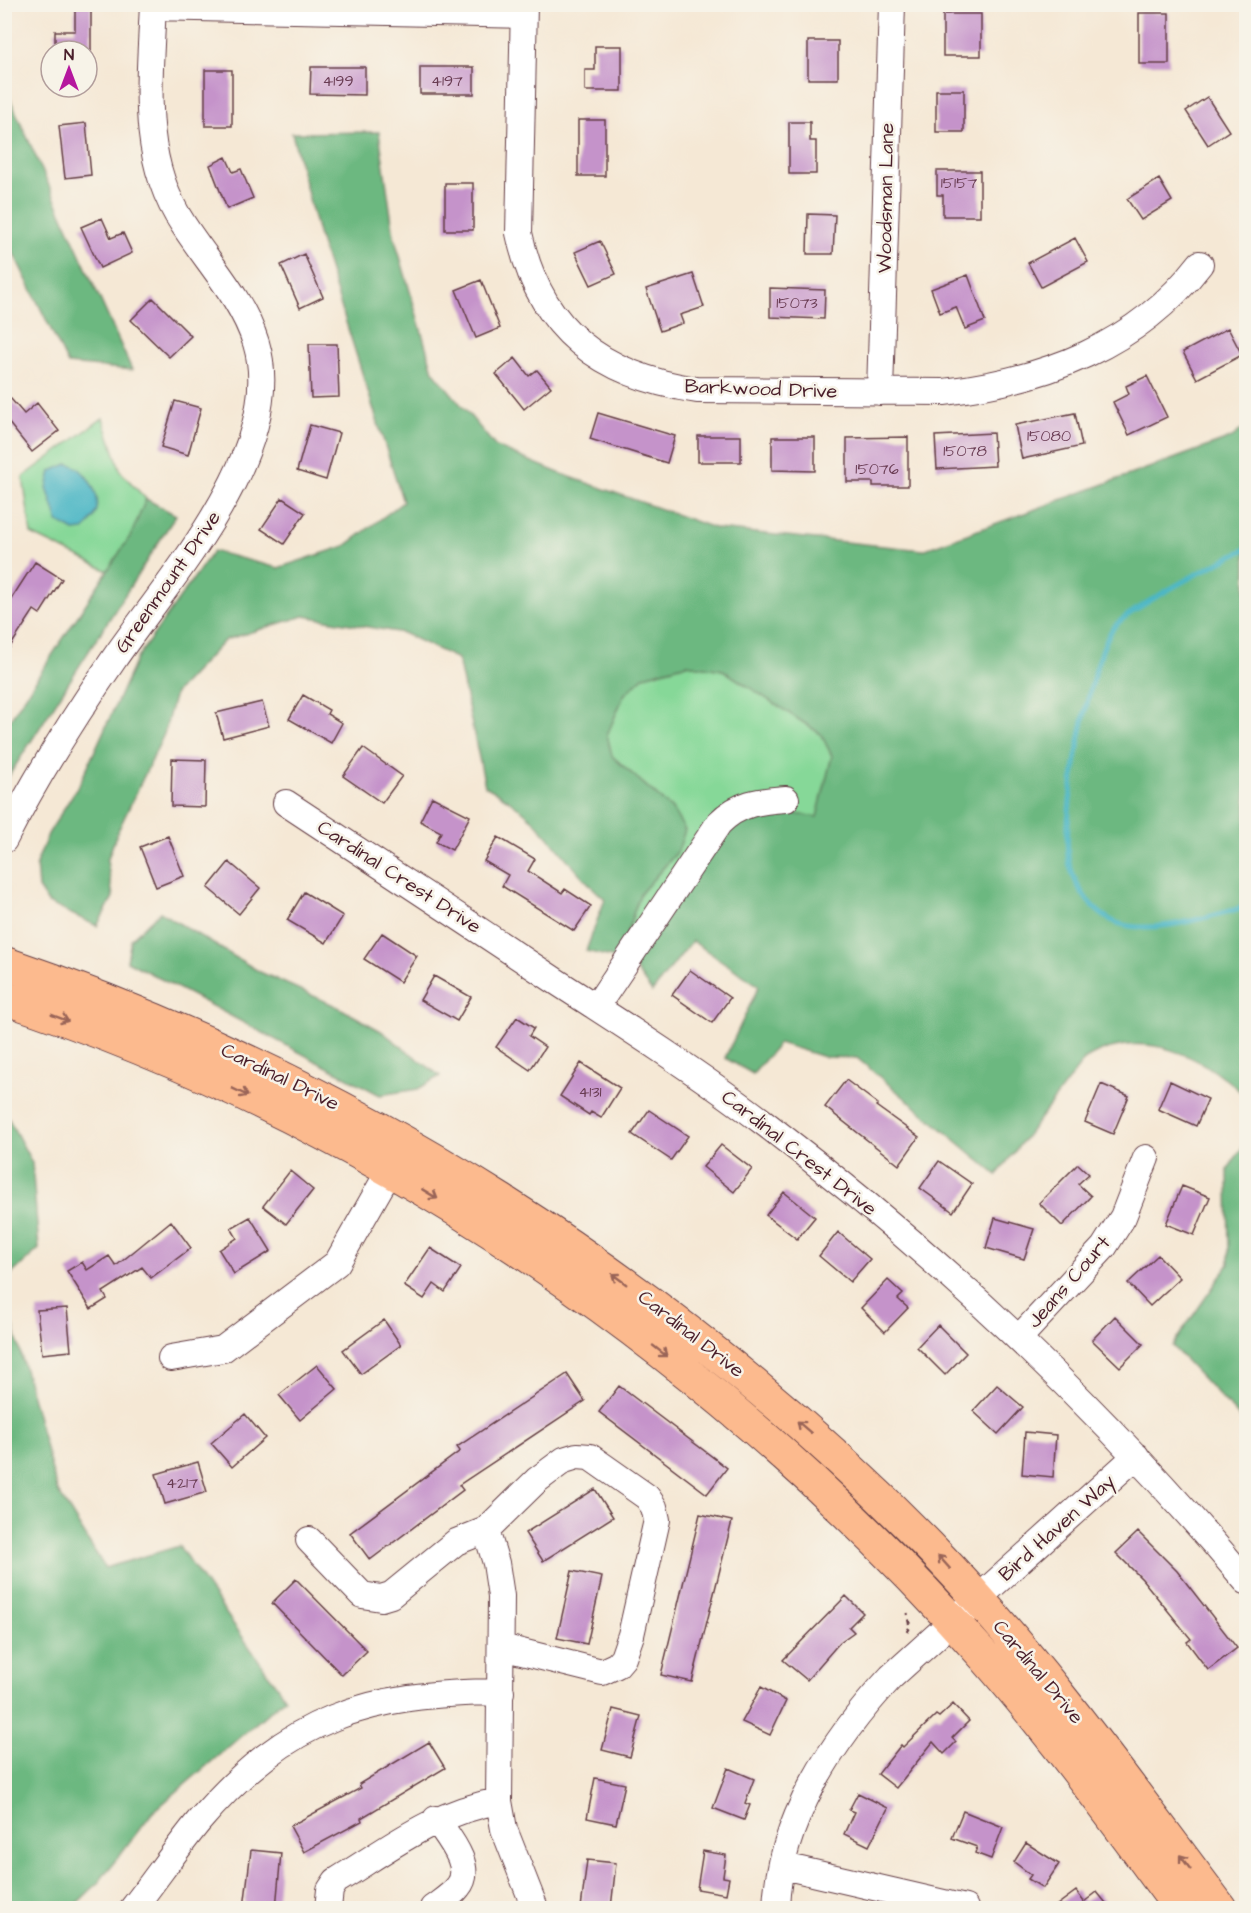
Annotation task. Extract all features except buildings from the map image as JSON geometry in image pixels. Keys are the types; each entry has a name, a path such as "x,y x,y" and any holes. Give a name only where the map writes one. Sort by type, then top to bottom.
{"main road":[{"name":"Cardinal Drive","path":"4,963 149,1016 331,1101 470,1179 585,1253 720,1356 814,1436 929,1546 978,1599 1081,1722 1220,1908"},
{"name":"Cardinal Drive","path":"4,998 133,1046 230,1088 390,1170 529,1256 619,1319 690,1373 823,1489 884,1548 985,1658 1066,1757 1180,1908"}],"street":[{"name":"Woodsman Lane","path":"880,392 892,4"},
{"path":"153,6 523,10"},
{"name":"Greenmount Drive","path":"4,840 61,740 114,659 198,544 222,504 257,422 261,371 257,346 249,322 237,300 182,223 159,173 152,143 149,113 153,6"},
{"name":"Barkwood Drive","path":"523,10 519,233 524,260 534,286 562,327 608,363 634,376 662,385 697,390 944,392 983,387 1058,366 1132,330 1181,289 1200,264"},
{"path":"596,1007 719,823 743,805 756,801 786,799"},
{"name":"Cardinal Crest Drive","path":"286,803 596,1007 742,1107 847,1187 929,1256 1019,1338 1136,1456 1246,1581"},
{"name":"Jeans Court","path":"1019,1338 1104,1247 1122,1217 1146,1158"},
{"path":"171,1358 223,1349 337,1263 390,1170"},
{"path":"309,1540 362,1595 381,1598 391,1595 456,1542 486,1530 537,1480 564,1460 577,1456 590,1457 647,1497 654,1507 657,1520 631,1635 623,1658 617,1665 602,1672 502,1647"},
{"name":"Bird Haven Way","path":"776,1908 783,1866 801,1808 835,1743 861,1709 891,1677 1136,1456"},
{"path":"486,1530 496,1563 501,1596 499,1801 504,1828 535,1908"},
{"path":"133,1908 197,1823 225,1792 282,1744 339,1715 383,1701 416,1695 501,1692"},
{"path":"328,1908 330,1890 336,1881 436,1819 472,1806 499,1801"},
{"path":"433,1908 459,1887 464,1869 461,1859 436,1819"},
{"path":"783,1866 965,1908"}],"path":[{"path":"910,1623 917,1623"}],"green space":[{"path":"5,88 132,370 68,364 5,236"},
{"path":"379,132 394,236 433,371 496,447 559,473 717,529 923,550 1231,438 1246,426 1246,1097 1210,1069 1170,1050 1149,1045 1127,1045 1105,1050 1084,1060 997,1175 857,1058 824,1057 779,1043 753,1074 725,1058 759,986 692,941 652,992 633,966 729,821 757,809 817,817 832,756 821,734 723,670 687,664 644,676 624,695 607,735 612,756 672,809 685,830 678,851 640,894 626,935 627,942 615,958 586,951 605,899 580,875 523,811 485,786 458,659 403,633 304,616 225,640 175,693 164,734 117,833 107,861 113,897 97,926 48,903 38,888 36,864 48,834 80,783 137,658 213,551 278,568 345,546 403,502 319,237 292,133"},
{"path":"103,418 121,472 146,499 132,535 108,571 31,534 23,477"},
{"path":"146,499 176,515 5,782 5,727 131,535"},
{"path":"687,664 723,670 821,734 832,756 817,818 757,809 633,966 626,936 640,894 678,851 672,809 612,756 607,735 624,695 644,676"},
{"path":"160,912 260,972 338,1007 381,1031 440,1076 418,1089 380,1095 127,961 131,939"},
{"path":"4,1110 32,1163 39,1249 5,1280"},
{"path":"1246,1142 1246,1424 1172,1346 1229,1264 1228,1169"},
{"path":"4,1291 57,1490 105,1568 179,1546 285,1698 152,1813 98,1883 72,1908 5,1908"}],"water":[{"path":"67,464 73,465 85,474 98,503 92,521 84,530 74,531 58,522 47,488 51,471"}],"waterway":[{"path":"1246,549 1156,597 1114,627 1095,672 1086,706 1072,782 1067,847 1070,866 1087,900 1108,919 1117,923 1131,926 1164,926 1246,907"}]}
